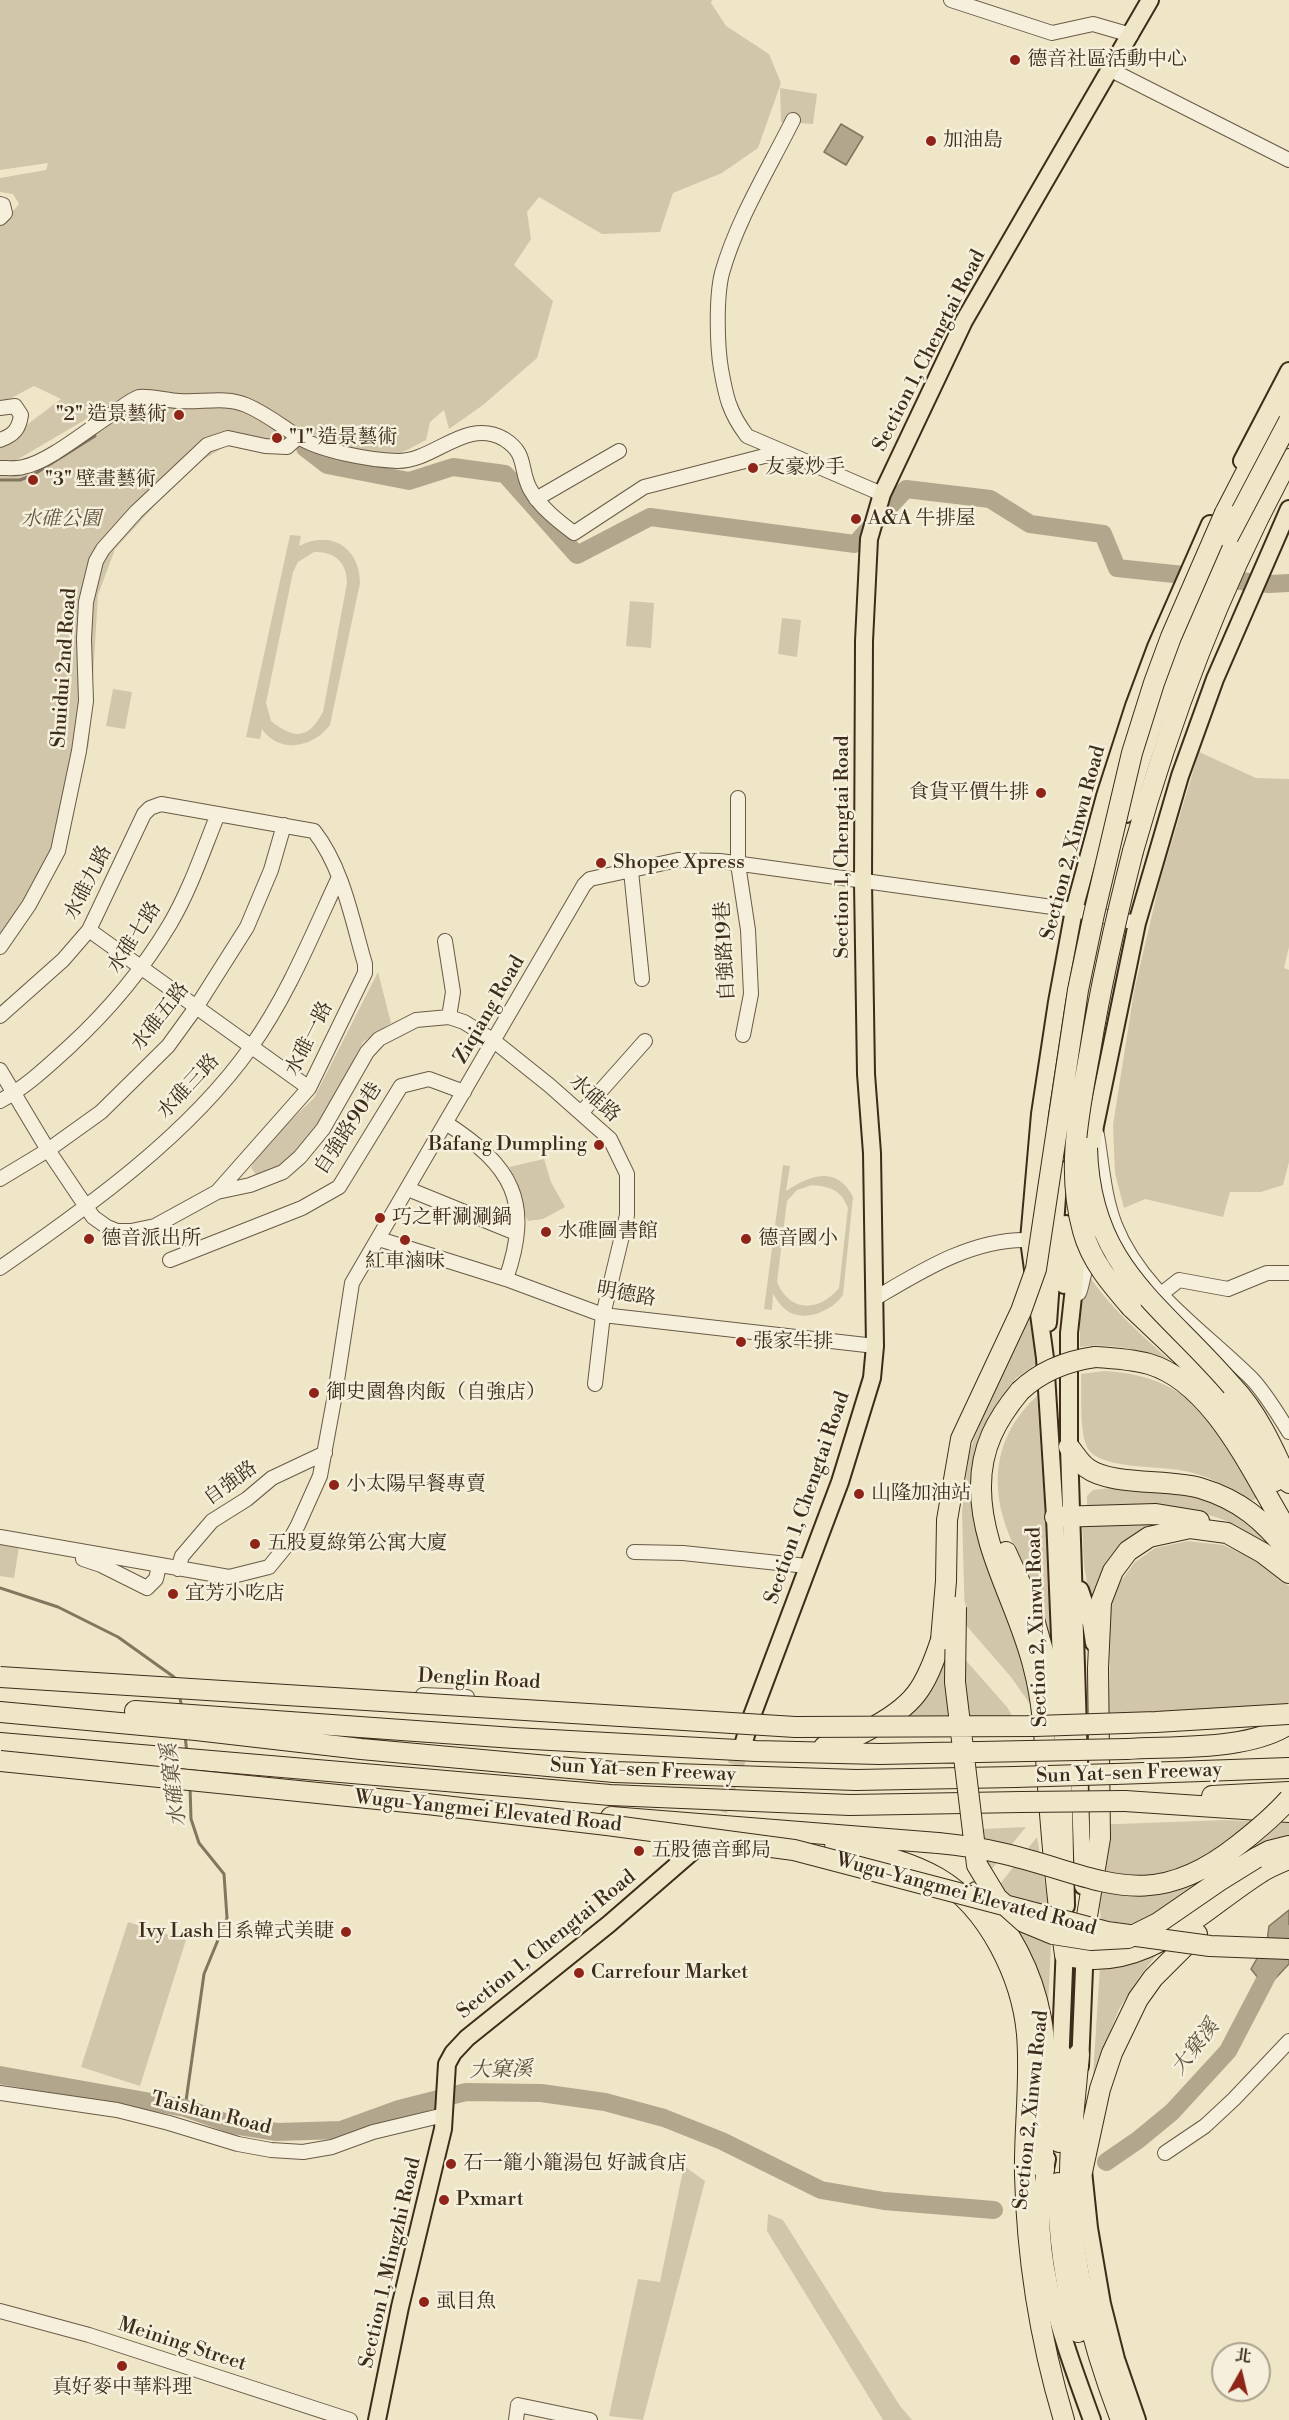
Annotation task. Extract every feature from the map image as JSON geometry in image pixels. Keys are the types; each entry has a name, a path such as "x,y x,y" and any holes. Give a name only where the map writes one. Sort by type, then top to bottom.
{"highway":[{"path":"750,1747 792,1751 830,1746 856,1736 903,1710 923,1687 941,1640 946,1581 947,1520 961,1439 1025,1301 1036,1269 1078,990 1132,753 1171,637 1226,513 1289,389"},
{"path":"1111,848 1139,756 1180,639 1210,571 1289,421"},
{"path":"1289,459 1231,577 1183,699 1145,808 1116,918 1080,1100 1074,1177 1082,1225 1094,1260 1131,1307 1208,1380 1245,1429 1289,1507"},
{"path":"1133,851 1238,590 1289,480"},
{"path":"1089,1055 1086,1116 1087,1173 1098,1219 1114,1254 1148,1299 1205,1354 1232,1386 1262,1428 1289,1484"},
{"path":"1043,1225 1041,1271 1026,1314 968,1437 959,1494 955,1682 977,1865 997,1898 1024,1922 1053,1934 1091,1940 1128,1938 1158,1923 1256,1858 1269,1851 1289,1846"},
{"path":"1289,1533 1239,1446 1213,1412 1185,1382 1152,1365 1131,1359 1095,1357 1071,1361 1031,1380 998,1419 982,1465 982,1507 989,1540 1034,1669 1043,1727 1056,1894 1065,1955 1084,1960 1116,1958 1150,1947 1198,1917 1262,1871 1289,1861"},
{"path":"992,1432 989,1499 994,1524 1029,1602 1062,1717"},
{"path":"1069,1447 1086,1467 1102,1477 1170,1482 1200,1488 1233,1501 1266,1524 1289,1552"},
{"path":"1064,1517 1156,1514 1197,1521 1227,1533 1263,1553 1289,1573"},
{"path":"1084,1928 1100,1838 1098,1668 1101,1602 1113,1571 1128,1551 1149,1537 1190,1528 1227,1533"},
{"path":"0,1677 795,1727 1035,1726 1289,1714"},
{"name":"Sun Yat-sen Freeway","path":"2,1712 187,1722 361,1749 614,1772 856,1780 1289,1768"},
{"path":"187,1722 880,1754 1127,1749 1242,1742 1275,1733 1289,1724"},
{"name":"Sun Yat-sen Freeway","path":"0,1743 199,1767 621,1795 850,1805 1125,1801 1289,1792"},
{"path":"0,1752 179,1765"},
{"name":"Wugu-Yangmei Elevated Road","path":"0,1761 438,1806 607,1825 794,1850 1107,1932 1210,1946 1289,1949"},
{"path":"199,1767 557,1812 938,1843 1002,1853 1114,1885 1151,1886 1187,1876 1225,1855 1261,1827 1289,1798"},
{"path":"1125,1801 1289,1812"},
{"path":"753,1829 823,1841 911,1865 939,1879 964,1899 987,1926 1005,1955 1016,1979 1027,2035 1025,2162 1027,2237 1036,2302 1055,2391 1064,2420"},
{"path":"753,1829 881,1847 914,1854 943,1867 972,1888 992,1910 1012,1939 1029,1974 1041,2019 1044,2058 1042,2118 1064,2164 1070,2194 1076,2262 1088,2320 1105,2378 1121,2420"},
{"path":"1064,2164 1100,2089 1112,2053 1138,1999 1153,1978 1226,1905 1289,1861"},
{"path":"1071,2055 1058,2218 1069,2298 1087,2364 1107,2420"}],"main road":[{"name":"Section 1, Chengtai Road","path":"750,1747 750,1721 840,1482 872,1378 875,1346 872,1153 866,1074 863,882 866,601 869,539 882,494 964,321 1112,70 1150,0"},
{"name":"Section 2, Xinwu Road","path":"1092,2420 1051,2300 1042,2222 1064,2164 1071,2055 1084,1960 1084,1928 1073,1571 1064,1517 1029,1240 1040,1114 1074,910 1113,769 1156,647 1199,548 1251,440 1289,371"},
{"name":"Section 2, Xinwu Road","path":"1071,2055 1065,1955 1067,1896 1062,1717 1064,1517 1069,1447 1069,1334 1064,1293 1065,1238 1072,1158 1106,916 1137,780 1175,672 1216,572 1264,474 1289,429"},
{"name":"Section 2, Xinwu Road","path":"1045,1358 1060,1156 1082,999 1140,806 1183,684 1227,575 1289,450"},
{"name":"Section 2, Xinwu Road","path":"1069,1334 1077,1246 1095,1126 1137,923 1180,776 1215,679 1289,509"},
{"path":"1113,769 1175,672"},
{"path":"1073,1571 1091,1623 1098,1668"},
{"name":"Section 1, Chengtai Road","path":"445,2072 453,2053 466,2038 609,1924 711,1833"},
{"name":"Section 1, Mingzhi Road","path":"377,2420 400,2307 443,2129 445,2072"},
{"name":"Section 2, Xinwu Road","path":"1064,2164 1116,2360 1137,2420"}],"street":[{"path":"951,0 1052,33 1094,24 1131,35"},
{"path":"1112,70 1289,160"},
{"path":"793,120 737,231 722,276 717,345 724,387 732,416 747,436 882,494"},
{"path":"0,204 3,205 5,213 0,218"},
{"path":"0,468 23,467 48,456 140,397 193,402 224,400 245,404 269,416 298,437 343,454 398,461 419,457 452,440 470,434 488,434 502,438 517,449 524,460 528,486 536,499 574,533 644,487 780,452"},
{"path":"0,408 15,406 21,415 15,432 0,440"},
{"name":"Shuidui 2nd Road","path":"0,947 29,905 58,851 79,751 86,701 84,639 86,602 96,561 103,549 136,512 207,444 228,438 266,446 287,447 298,437"},
{"path":"536,499 619,451"},
{"name":"自強路19巷","path":"738,798 738,864 748,930 751,994 743,1035"},
{"name":"水碓九路","path":"0,1016 63,960 89,930 144,814 150,808 161,804 218,814"},
{"path":"218,814 284,825"},
{"name":"水碓七路","path":"0,1101 40,1074 99,1019 122,994 170,923 194,875 218,814"},
{"name":"水碓一路","path":"217,1192 309,1088 365,973 365,964 339,877 321,841 314,831 284,825"},
{"name":"水碓五路","path":"0,1179 48,1150 101,1112 168,1046 197,1006 247,927 271,870 284,825"},
{"name":"Ziqiang Road","path":"159,1566 229,1577 269,1567 287,1545 320,1476 352,1283 584,885 590,879 678,860 720,861 1074,910 1137,923"},
{"path":"631,871 642,978"},
{"name":"水碓三路","path":"0,1268 87,1205 142,1161 204,1104 252,1047 296,971 339,877"},
{"path":"89,930 309,1088"},
{"path":"445,941 453,992 448,1017"},
{"name":"水碓一路","path":"87,1205 93,1216 107,1227 117,1231 130,1231 155,1226 217,1192 250,1185 283,1172 300,1157 323,1129 367,1052 380,1039 417,1020 448,1017 464,1022 494,1041"},
{"name":"水碓路","path":"494,1041 610,1139 627,1174 627,1215 603,1315 595,1384"},
{"path":"581,1113 645,1041"},
{"path":"0,1071 48,1150 87,1205"},
{"name":"自強路90巷","path":"170,1260 302,1208 339,1187 401,1086 429,1079 464,1092"},
{"path":"446,1123 483,1150 508,1179 514,1197 516,1233 506,1279"},
{"path":"1095,1126 1107,1202 1116,1227 1131,1256 1160,1295 1254,1381 1289,1432"},
{"path":"408,1189 516,1233"},
{"name":"明德路","path":"379,1239 506,1279 603,1315 875,1346"},
{"path":"874,1299 916,1274 985,1244 1007,1240 1029,1240"},
{"path":"1072,1311 1085,1270 1093,1258 1106,1253 1131,1256"},
{"path":"1160,1295 1179,1280 1228,1289 1268,1273 1289,1273"},
{"name":"自強路","path":"178,1569 182,1556 212,1521 247,1499 272,1478 325,1453"},
{"path":"0,1537 159,1566 156,1579 147,1588 101,1565 38,1544"},
{"path":"634,1552 683,1553 807,1566"},
{"name":"Denglin Road","path":"206,1686 385,1696 442,1695 750,1721"},
{"path":"1165,2153 1206,2126 1234,2100 1289,2041"},
{"name":"Taishan Road","path":"0,2093 117,2110 271,2151 303,2152 332,2147 373,2132 444,2115"},
{"name":"Meining Street","path":"0,2311 89,2335 350,2420"},
{"path":"516,2420 518,2405 590,2420"}],"green space":[{"name":"水碓公園","path":"0,0 712,0 711,3 726,26 769,54 781,83 758,148 722,173 673,193 660,232 602,234 539,197 527,212 531,239 514,265 553,301 537,358 483,405 449,429 444,410 430,422 426,440 388,460 325,452 292,432 290,450 226,446 201,461 157,503 115,549 98,595 89,743 66,840 21,931 0,953 0,473 13,473 17,476 87,431 133,406 227,405 277,422 256,409 200,396 127,395 15,461 0,462 0,438 24,427 61,399 34,386 0,404 0,226 19,204 13,194 0,192 0,178 46,170 48,163 0,170"},
{"path":"780,88 817,94 813,124 781,122"},
{"path":"290,535 301,536 299,546 311,541 322,540 342,545 355,560 360,583 330,725 315,739 296,745 277,742 262,729 260,739 246,737","holes":["314,552 334,556 342,564 347,583 323,712 312,728 300,734 287,731 271,721 266,703 293,572 298,562"]},
{"path":"630,601 654,603 651,648 626,646"},
{"path":"782,618 801,620 797,657 778,654"},
{"path":"113,689 132,692 125,729 106,726"},
{"path":"1199,752 1256,778 1289,779 1289,947 1284,968 1289,970 1289,1162 1283,1185 1261,1192 1230,1192 1223,1217 1145,1199 1124,1208 1115,1173 1113,1125 1134,991 1160,881"},
{"path":"378,972 391,1023 363,1042 322,1122 297,1153 278,1170 260,1180 251,1168 259,1151 314,1098"},
{"path":"544,1159 551,1182 565,1207 543,1219 528,1221 509,1167"},
{"path":"783,1165 790,1166 786,1191 814,1177 831,1177 839,1180 853,1197 843,1295 826,1310 811,1315 796,1315 789,1312 773,1294 772,1310 764,1309","holes":["812,1185 834,1190 842,1197 848,1208 839,1288 823,1302 805,1306 789,1299 777,1282 787,1201 797,1190"]},
{"path":"1080,1261 1112,1305 1177,1367 1154,1356 1130,1349 1106,1346 1080,1347"},
{"path":"1032,1306 1039,1362 1016,1378 997,1405 977,1459 1035,1711 1011,1677 965,1624 962,1512 969,1453 986,1407"},
{"path":"1104,1371 1135,1375 1161,1383 1182,1395 1200,1410 1215,1428 1259,1498 1250,1501 1216,1481 1198,1474 1115,1463 1093,1454 1084,1440 1081,1374"},
{"path":"1037,1396 1055,1659 1033,1591 1003,1517 999,1500 999,1467 1007,1437 1015,1422"},
{"path":"1118,1487 1168,1491 1217,1504 1246,1520 1289,1563 1246,1532 1215,1517 1179,1510 1087,1509 1087,1496 1093,1490"},
{"path":"1168,1523 1142,1532 1096,1630 1084,1566 1082,1524"},
{"path":"1188,1541 1223,1545 1259,1561 1289,1586 1289,1703 1287,1705 1109,1715 1111,1602 1121,1581 1135,1562 1155,1548"},
{"path":"0,1544 19,1547 14,1578 0,1576"},
{"path":"947,1639 1007,1707 1014,1719 903,1722 921,1703 933,1685 941,1665"},
{"path":"1224,1820 1289,1823 1289,1837 1252,1849 1145,1921 1130,1924 1101,1920 1091,1825"},
{"path":"1026,1827 991,1870 986,1858 981,1829"},
{"path":"1037,1837 1049,1909 1008,1897 1000,1884"},
{"path":"128,1922 186,1940 140,2086 81,2067"},
{"path":"1015,1927 1051,1945 1047,2026 1032,1966"},
{"path":"1164,1945 1140,1976 1119,2009 1093,2076 1100,1965"},
{"path":"684,2166 705,2181 643,2420 609,2416 638,2279 660,2282"},
{"path":"768,2214 783,2220 900,2406 912,2420 883,2420 767,2231"}],"shaded area":[{"path":"841,124 863,137 846,165 824,152"},
{"path":"1289,1910 1289,1964 1272,1982 1262,1983 1251,1969 1267,1941 1269,1926"}],"waterway":[{"path":"143,403 178,408"},
{"path":"0,480 20,480 33,475 95,436"},
{"path":"305,448 327,465 409,481 453,467 505,474 577,555 650,517 855,544 906,489 990,499 1030,524 1103,534 1117,568 1269,584 1289,583"},
{"name":"水確窠溪","path":"0,1588 58,1607 118,1637 174,1677 176,1682"},
{"name":"水確窠溪","path":"179,1694 182,1708"},
{"name":"水確窠溪","path":"185,1736 187,1753"},
{"name":"水確窠溪","path":"185,2108 204,1974 227,1918 224,1874 199,1843 191,1819 190,1786"},
{"name":"大窠溪","path":"1106,2162 1172,2112 1228,2051 1289,1934"},
{"name":"大窠溪","path":"0,2075 185,2108 233,2125 277,2132 341,2130 399,2109 466,2092 541,2093 605,2102 664,2118 722,2141 821,2190 884,2201 994,2210"}],"tunnel":[{"path":"711,1833 744,1742"}],"place":[{"name":"德音社區活動中心","path":"1015,60"},
{"name":"加油島","path":"931,141"},
{"name":"\"2\" 造景藝術","path":"179,415"},
{"name":"\"1\" 造景藝術","path":"277,438"},
{"name":"友豪炒手","path":"753,468"},
{"name":"\"3\" 壁畫藝術","path":"33,480"},
{"name":"A&A 牛排屋","path":"856,519"},
{"name":"食貨平價牛排","path":"1041,793"},
{"name":"Shopee Xpress","path":"601,863"},
{"name":"Bafang Dumpling","path":"599,1145"},
{"name":"巧之軒涮涮鍋","path":"380,1218"},
{"name":"水碓圖書館","path":"546,1232"},
{"name":"德音派出所","path":"89,1239"},
{"name":"德音國小","path":"746,1239"},
{"name":"紅車滷味","path":"405,1240"},
{"name":"張家牛排","path":"741,1342"},
{"name":"御史園魯肉飯（自強店）","path":"314,1393"},
{"name":"小太陽早餐專賣","path":"334,1485"},
{"name":"山隆加油站","path":"859,1494"},
{"name":"五股夏綠第公寓大廈","path":"255,1544"},
{"name":"宜芳小吃店","path":"173,1594"},
{"name":"五股德音郵局","path":"639,1851"},
{"name":"Ivy Lash日系韓式美睫","path":"346,1932"},
{"name":"Carrefour Market","path":"579,1973"},
{"name":"石一籠小籠湯包 好誠食店","path":"451,2164"},
{"name":"Pxmart","path":"444,2200"},
{"name":"虱目魚","path":"424,2302"},
{"name":"真好麥中華料理","path":"122,2366"}]}
